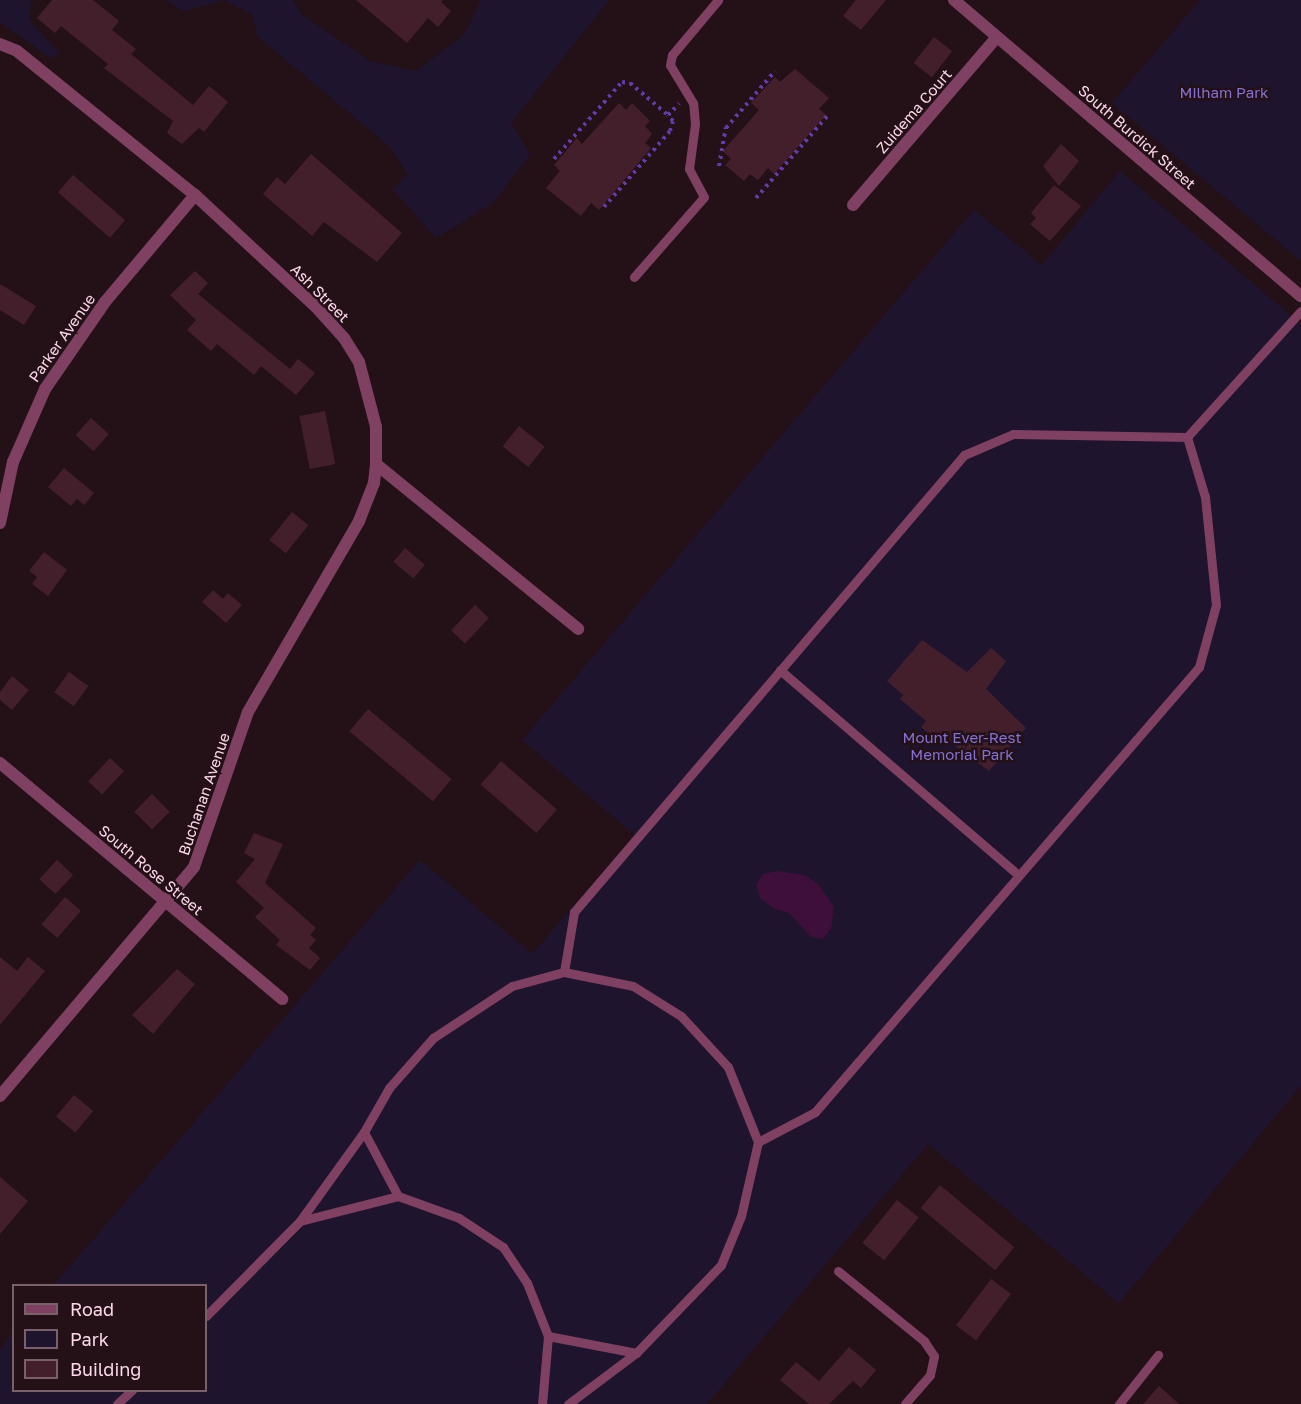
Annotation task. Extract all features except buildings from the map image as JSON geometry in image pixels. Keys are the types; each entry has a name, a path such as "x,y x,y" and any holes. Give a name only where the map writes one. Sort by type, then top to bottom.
{"street":[{"name":"South Burdick Street","path":"954,0 1301,296"},
{"name":"Zuidema Court","path":"853,205 997,37"},
{"name":"Ash Street","path":"0,44 17,51 195,195 316,307 344,339 368,390 376,427 376,464"},
{"name":"Parker Avenue","path":"0,524 13,462 45,389 105,302 195,195"},
{"path":"376,464 578,629"},
{"name":"Buchanan Avenue","path":"0,1096 167,903 194,867 248,712 359,521 374,483 376,464"},
{"name":"South Rose Street","path":"0,763 282,999"}],"lane":[{"path":"634,277 704,197 689,169 695,124 693,103 670,65 672,55 718,0"},
{"path":"564,972 574,912 964,455 1013,434 1187,437 1301,311"},
{"path":"758,1142 814,1112 1017,874 1199,668 1216,604 1205,497 1187,437"},
{"path":"780,670 1017,874"},
{"path":"207,1315 300,1221 364,1132 389,1088 433,1038 512,986 564,972 633,986 681,1016 728,1067 758,1142 741,1216 721,1265 636,1353 568,1404"},
{"path":"364,1132 398,1196"},
{"path":"300,1221 398,1196 459,1218 503,1247 527,1283 548,1336 542,1404"},
{"path":"838,1271 924,1341 934,1356 930,1375 905,1404"},
{"path":"548,1336 636,1353"},
{"path":"1119,1404 1158,1355"},
{"path":"117,1404 130,1392"}],"path":[{"path":"719,166 726,128 775,71"},
{"path":"554,159 622,82 630,83 668,115 673,121 670,131 604,207"},
{"path":"668,115 679,104"},
{"path":"756,198 829,114"}],"green space":[{"path":"0,0 31,0 29,20 59,52 52,59 0,22"},
{"path":"165,0 224,0 184,11"},
{"path":"224,0 293,0 302,15 370,61 416,71 464,35 481,0 609,0 511,123 530,154 494,202 436,238 393,189 408,175 390,147 257,36 252,14"},
{"name":"Milham Park","path":"1200,0 1301,0 1301,261 1112,103"},
{"name":"Mount Ever-Rest Memorial Park","path":"1120,171 1301,324 1301,1086 1119,1303 928,1144 707,1404 0,1404 0,1349 12,1334 12,1392 207,1392 207,1284 55,1284 420,860 532,954 635,835 522,740 974,210 1042,265"}],"shaded area":[{"path":"778,871 804,875 818,884 834,907 831,929 823,939 811,937 789,913 775,909 760,898 756,885 763,874"}]}
